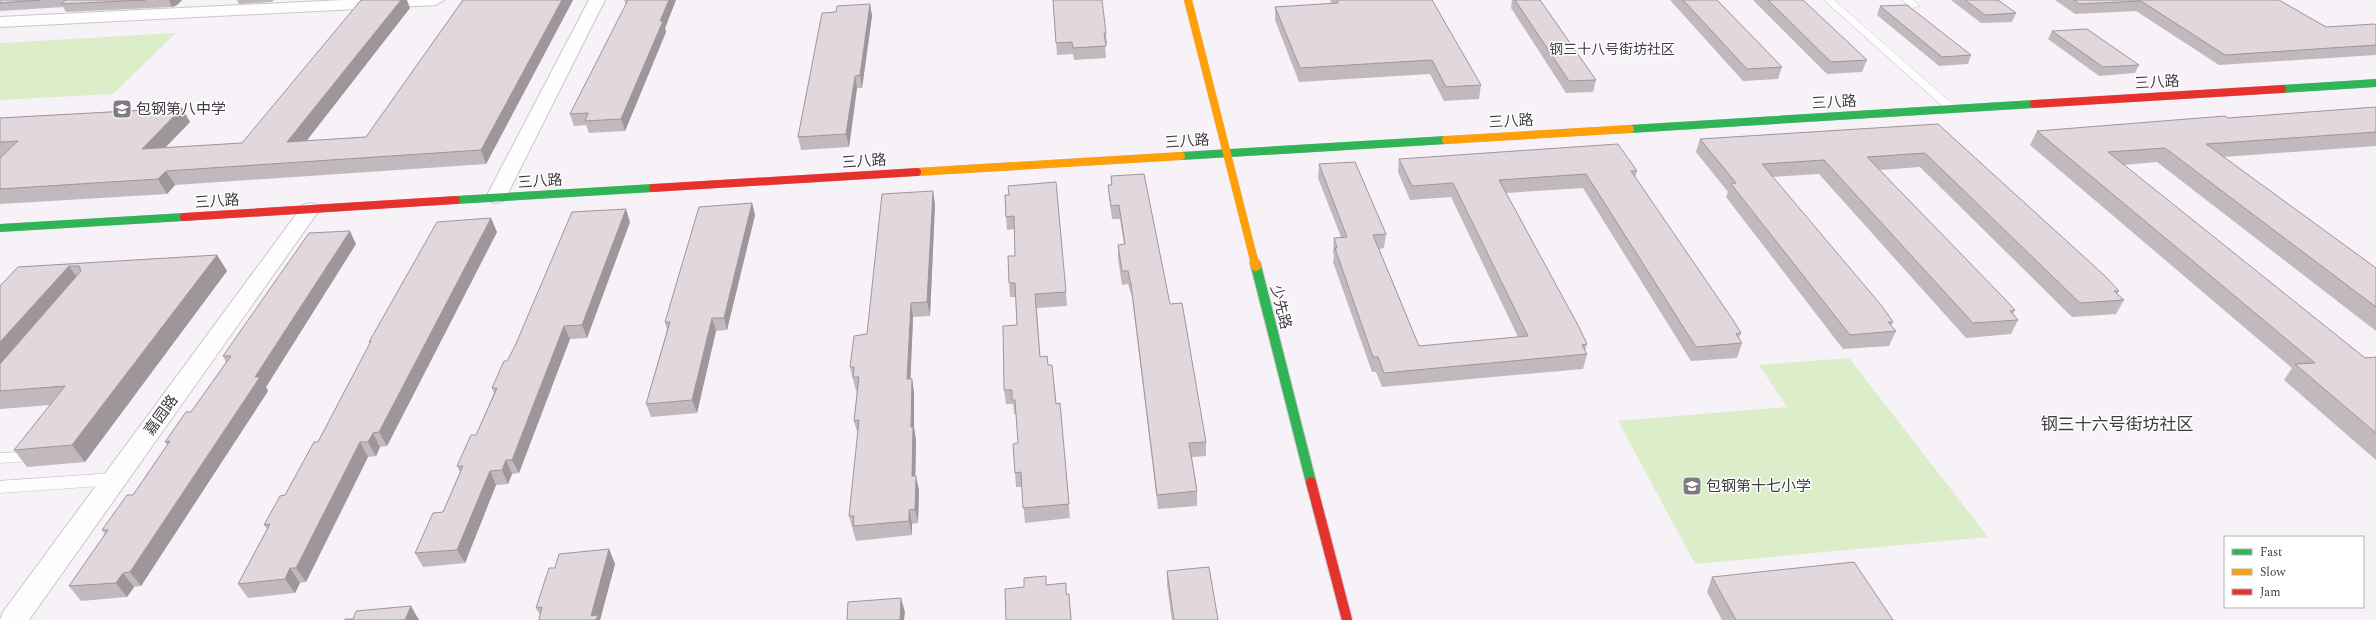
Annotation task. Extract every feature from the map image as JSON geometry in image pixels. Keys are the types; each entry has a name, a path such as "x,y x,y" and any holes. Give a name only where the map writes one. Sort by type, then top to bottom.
{"main road":[{"name":"少先路","path":"1188,0 1348,620"},
{"name":"三八路","path":"0,228 2376,83"}],"street":[{"path":"0,22 436,0"},
{"path":"496,197 597,0"},
{"name":"嘉园路","path":"13,620 310,209"}],"lane":[{"path":"1829,0 1952,109"},
{"path":"1907,0 1915,6"},
{"path":"0,458 26,457"},
{"path":"0,487 115,479"}],"green space":[{"path":"176,33 113,94 0,100 0,43"},
{"path":"1849,358 1988,537 1695,564 1618,421 1787,407 1759,365"}],"building":[{"path":"0,0 40,0 0,3"},
{"path":"66,0 146,0 61,4"},
{"path":"361,0 401,0 287,142 366,137 463,0 562,0 481,150 166,171 158,179 0,189 0,158 18,141 0,142 0,118 182,108 142,149 242,143"},
{"path":"628,0 669,0 660,21 663,21 621,119 585,121 588,113 570,114"},
{"path":"1053,0 1102,0 1106,46 1073,48 1072,42 1056,43"},
{"path":"1337,0 1432,0 1481,85 1446,87 1432,60 1300,68 1275,7 1338,3"},
{"path":"1515,0 1540,0 1596,80 1569,81"},
{"path":"1683,0 1717,0 1782,67 1747,69"},
{"path":"1768,0 1803,0 1867,60 1831,62"},
{"path":"1965,0 1998,0 2016,13 1985,15"},
{"path":"2074,0 2279,0 2326,27 2375,24 2376,45 2225,55 2141,1 2079,4"},
{"path":"870,4 860,75 855,76 846,134 798,137 822,13 836,12 837,6"},
{"path":"1907,5 1971,55 1942,57 1880,6"},
{"path":"2087,29 2139,65 2103,67 2052,31"},
{"path":"2376,107 2376,132 2206,144 2376,268 2376,307 2165,148 2108,152 2365,358 2376,357 2376,433 2295,364 2315,363 2037,131 2225,116 2228,118"},
{"path":"1938,124 2104,275 2119,291 2114,291 2124,300 2080,303 1925,153 1867,157 2015,310 2010,311 2018,320 1973,323 1824,160 1762,164 1881,305 1893,322 1888,322 1896,331 1850,335 1731,184 1736,183 1700,139"},
{"path":"1618,144 1637,171 1631,171 1741,333 1736,334 1742,343 1696,347 1586,174 1499,180 1579,327 1587,344 1582,345 1587,354 1384,373 1378,357 1373,357 1335,248 1337,248 1334,238 1347,237 1319,164 1355,162 1386,234 1373,235 1419,346 1528,336 1453,183 1412,186 1399,159"},
{"path":"1144,174 1170,304 1182,303 1206,442 1189,443 1197,491 1157,495 1131,284 1128,271 1122,271 1118,245 1125,244 1119,205 1111,206 1108,185 1112,185 1111,176"},
{"path":"1056,182 1066,292 1035,294 1040,357 1047,356 1048,365 1052,365 1056,404 1060,403 1069,504 1023,508 1021,472 1015,473 1013,444 1018,443 1015,400 1012,400 1012,390 1004,390 1003,326 1017,325 1015,283 1009,283 1008,256 1015,256 1014,216 1006,217 1005,195 1009,195 1008,186"},
{"path":"933,191 927,302 911,303 907,379 912,379 912,476 916,476 915,509 909,510 909,521 853,526 854,516 849,516 859,420 854,421 859,377 853,377 854,367 850,367 854,336 867,334 882,194"},
{"path":"752,203 724,318 712,318 692,400 646,404 670,322 665,322 699,207"},
{"path":"626,209 582,325 564,326 512,460 506,460 502,470 490,471 457,550 415,553 433,513 443,512 463,466 457,466 471,435 476,435 497,388 492,388 504,361 507,361 515,346 572,212"},
{"path":"491,218 379,432 373,433 368,442 360,442 296,568 290,568 285,579 238,584 270,524 264,525 280,496 285,495 314,442 318,442 371,341 369,342 437,222"},
{"path":"350,231 255,377 260,377 130,572 123,573 116,583 69,586 108,530 102,530 127,495 133,495 170,441 165,442 186,412 191,412 231,356 223,356 309,233"},
{"path":"217,255 72,445 14,450 65,386 0,391 0,364 81,271 79,266 69,266 0,342 0,286 18,267"},
{"path":"609,549 591,616 598,615 596,620 539,620 542,607 536,608 549,568 555,568 559,554"},
{"path":"1854,562 1893,620 1736,620 1712,577"},
{"path":"1209,567 1218,620 1174,620 1167,571"},
{"path":"1046,576 1046,585 1066,583 1066,594 1069,594 1071,620 1006,620 1005,589 1024,587 1024,578"},
{"path":"901,598 900,620 847,620 848,602"},
{"path":"411,606 405,620 345,620 353,619 356,611"}],"traffic: fast":[{"path":"2282,89 2376,83"},
{"path":"1630,129 2034,104"},
{"path":"1181,156 1446,140"},
{"path":"456,200 653,188"},
{"path":"0,228 184,217"},
{"path":"1256,266 1311,482"}],"traffic: slow":[{"path":"1188,0 1256,266"},
{"path":"1446,140 1630,129"},
{"path":"917,172 1181,156"}],"traffic: jam":[{"path":"2034,104 2282,89"},
{"path":"653,188 917,172"},
{"path":"184,217 456,200"},
{"path":"1311,482 1347,620"}],"place":[{"name":"包钢第八中学","path":"122,109"},
{"name":"包钢第十七小学","path":"1692,486"}],"district":[{"name":"钢三十八号街坊社区","path":"1612,49"},
{"name":"钢三十六号街坊社区","path":"2117,424"}]}
